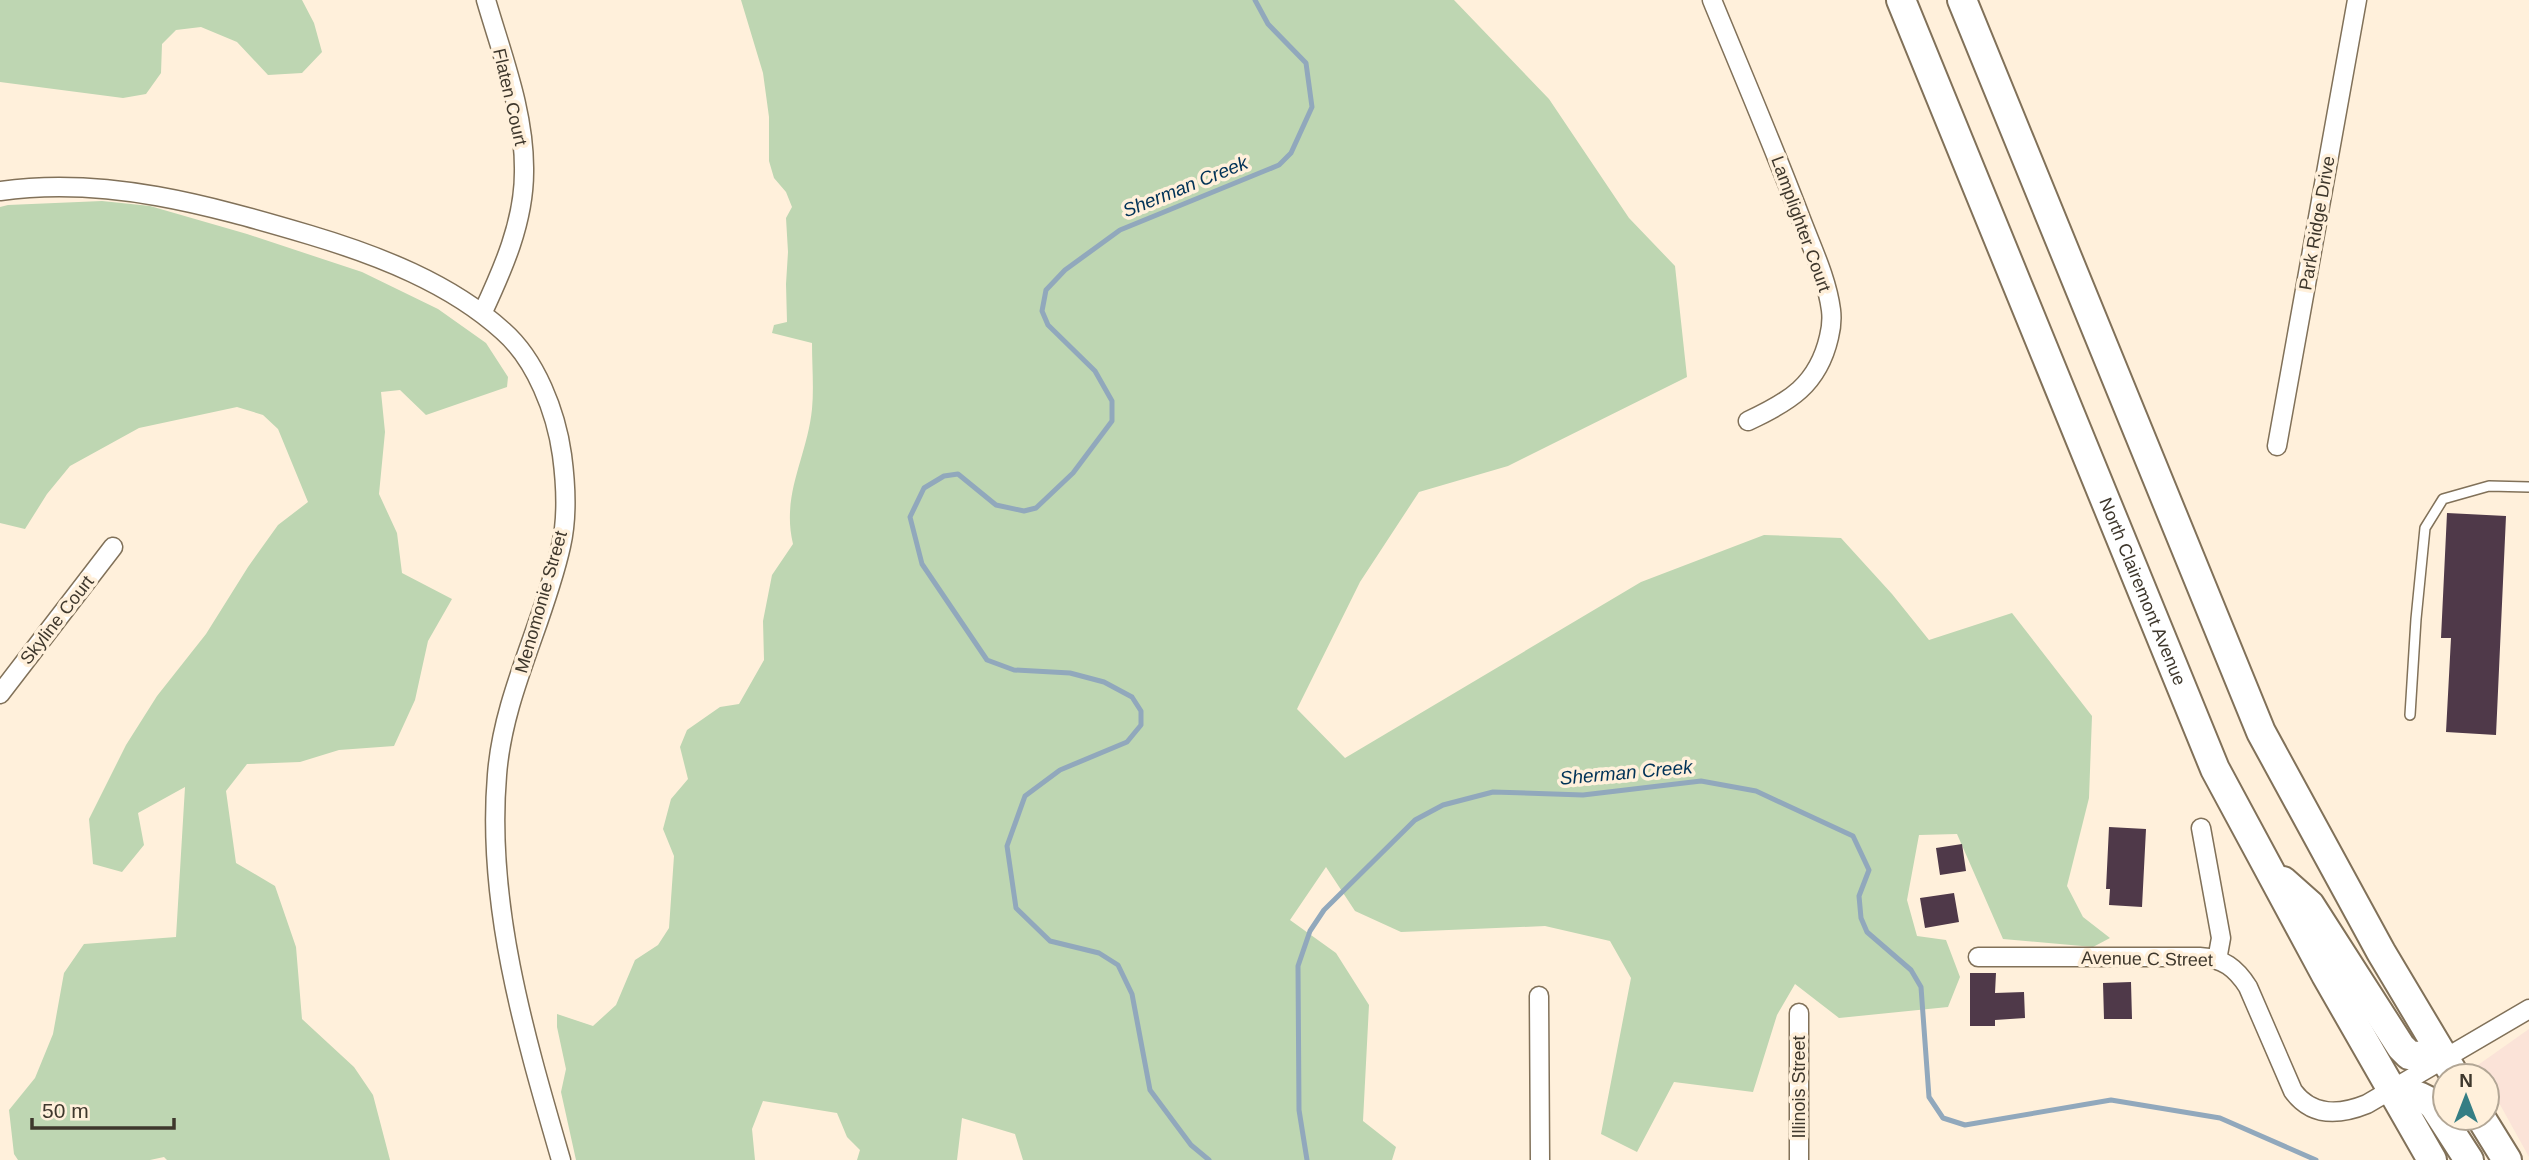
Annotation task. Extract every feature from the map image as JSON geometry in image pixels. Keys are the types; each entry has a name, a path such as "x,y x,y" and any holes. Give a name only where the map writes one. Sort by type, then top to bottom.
{"main road":[{"name":"North Clairemont Avenue","path":"1901,0 2215,769 2391,1091 2432,1160"},
{"path":"1962,0 2261,732 2381,952 2446,1062"},
{"path":"2269,869 2310,905 2401,1047 2409,1055 2431,1062"},
{"path":"2391,1091 2420,1095 2427,1099 2469,1160"},
{"path":"2490,1132 2507,1160"}],"street":[{"name":"Flaten Court","path":"482,314 515,234 522,201 524,171 515,99 486,0"},
{"name":"Lamplighter Court","path":"1712,0 1796,206 1825,283 1832,312 1830,335 1823,359 1802,388 1784,405 1748,421"},
{"name":"Park Ridge Drive","path":"2277,446 2357,0"},
{"name":"Menomonie Street","path":"0,191 73,187 120,190 173,198 331,242 381,260 437,285 506,333 535,371 548,401 559,438 566,479 566,512 562,544 508,710 497,771 495,814 497,871 511,963 532,1061 561,1160"},
{"name":"Skyline Court","path":"0,694 113,547"},
{"path":"2201,828 2221,938 2217,960"},
{"name":"Avenue C Street","path":"1978,957 2200,957 2217,960 2231,966 2248,987 2293,1091 2301,1101 2323,1112 2345,1112 2391,1091"},
{"path":"1539,996 1540,1160"},
{"path":"2458,1062 2529,1009"},
{"name":"Illinois Street","path":"1799,1013 1799,1160"},
{"path":"2391,1091 2431,1075"}],"lane":[{"path":"2410,715 2425,528 2443,499 2489,486 2529,487"}],"shaded area":[{"path":"2529,1029 2529,1157 2501,1106 2501,1062 2482,1062"}],"green space":[{"path":"0,0 302,0 314,23 322,52 302,73 268,75 237,42 201,27 176,30 162,44 161,73 146,94 123,98 0,82"},
{"path":"741,0 1454,0 1549,99 1629,218 1675,266 1687,377 1508,466 1419,492 1360,582 1297,709 1345,758 1641,582 1764,535 1841,538 1929,640 2012,613 2092,716 2089,798 2067,886 2083,917 2110,938 2093,947 2003,939 1957,834 1919,835 1907,900 1917,936 1946,940 1960,977 1948,1007 1839,1018 1795,984 1777,1015 1753,1092 1674,1082 1637,1152 1601,1134 1631,978 1610,941 1545,926 1401,932 1355,911 1326,867 1290,920 1336,953 1369,1005 1363,1121 1396,1147 1392,1160 1023,1160 1015,1134 962,1118 957,1160 857,1160 860,1150 847,1137 837,1113 763,1101 752,1129 755,1160 576,1160 561,1092 566,1069 557,1014 593,1026 616,1005 635,960 658,945 669,928 674,856 663,829 671,799 688,779 680,747 687,730 720,707 739,704 764,660 763,621 772,575 793,544 790,509 812,409 812,343 772,333 774,325 787,322 786,218 792,207 786,192 774,178 769,161 769,117 763,73"},
{"path":"102,201 150,206 362,272 438,309 486,343 508,377 507,387 426,415 400,390 381,392 385,432 379,494 397,533 402,573 452,599 428,641 415,700 394,746 339,750 300,762 247,764 226,791 236,863 275,886 296,947 302,1019 354,1067 373,1095 390,1160 167,1160 164,1157 150,1160 18,1160 14,1154 9,1110 35,1078 53,1034 64,973 84,944 176,937 185,787 138,813 144,845 122,872 93,864 89,819 126,745 157,696 206,634 278,525 308,502 278,429 263,415 237,407 139,428 70,466 47,494 25,529 0,523 0,207"}],"building":[{"path":"2447,513 2506,516 2496,735 2446,732 2451,638 2441,638"},
{"path":"2109,827 2146,829 2142,907 2109,905 2110,889 2106,889"},
{"path":"1962,844 1966,871 1940,875 1936,848"},
{"path":"1954,893 1959,922 1925,928 1920,898"},
{"path":"1970,973 1996,973 1995,993 2024,992 2025,1018 1995,1020 1995,1026 1970,1026"},
{"path":"2131,982 2132,1019 2104,1019 2103,983"}],"waterway":[{"name":"Sherman Creek","path":"1209,1160 1191,1145 1150,1090 1132,994 1118,965 1099,953 1050,941 1016,908 1007,846 1025,796 1060,770 1127,742 1141,725 1141,711 1132,697 1104,682 1070,673 1014,670 987,660 922,564 910,517 924,488 944,476 958,474 996,505 1024,511 1036,508 1073,473 1112,421 1112,401 1095,371 1048,325 1042,311 1046,290 1065,270 1120,230 1279,165 1291,153 1312,107 1306,63 1268,24 1255,0"},
{"name":"Sherman Creek","path":"1307,1160 1299,1110 1298,966 1310,931 1324,910 1415,820 1443,805 1493,792 1583,795 1701,781 1756,791 1853,836 1869,870 1859,896 1861,918 1867,932 1911,970 1921,987 1929,1097 1943,1118 1965,1125 2111,1100 2220,1118 2316,1160"}]}
